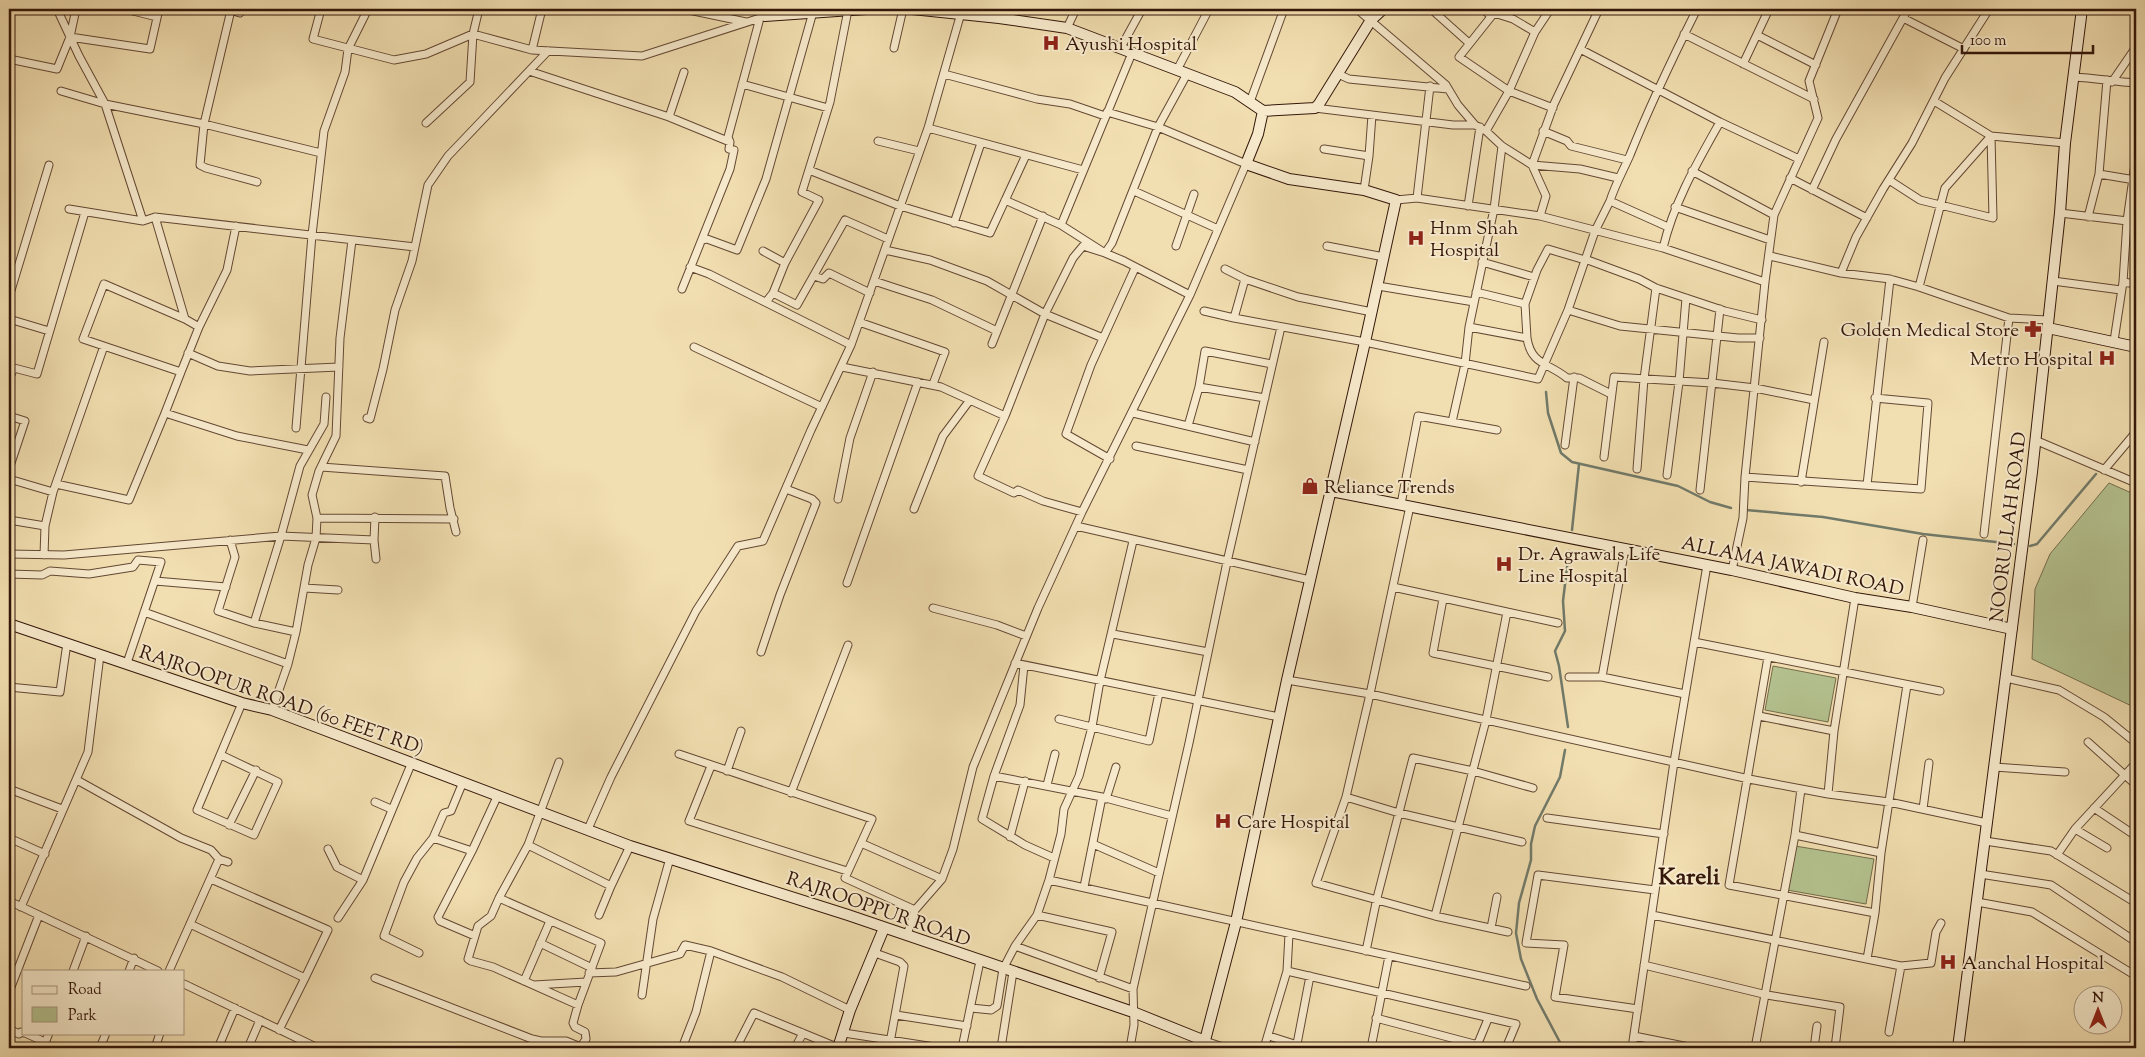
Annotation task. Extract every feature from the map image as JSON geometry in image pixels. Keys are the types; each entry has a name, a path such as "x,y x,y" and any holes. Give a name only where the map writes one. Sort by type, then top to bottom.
{"street":[{"path":"57,9 106,104 143,221"},
{"path":"9,58 57,69 70,36 76,9"},
{"path":"70,36 150,49 158,13 125,9"},
{"path":"321,9 313,40 394,60 426,54 473,34 532,50 642,56 746,22 764,14 866,9"},
{"path":"296,428 312,235 324,131 345,72 348,49 368,9"},
{"path":"426,123 454,99 470,82 473,34 479,9"},
{"path":"532,50 542,9"},
{"path":"684,9 746,22"},
{"path":"894,48 902,9"},
{"path":"912,9 950,10 1067,28 1235,92 1263,111 1315,108 1480,127"},
{"path":"1067,28 1076,9"},
{"path":"1120,49 1142,9"},
{"path":"1177,70 1209,9"},
{"path":"1250,102 1284,9"},
{"path":"1357,9 1448,89 1458,106 1502,146 1532,164 1580,170 1618,178"},
{"path":"1315,108 1371,20 1383,9"},
{"path":"1431,9 1469,43"},
{"path":"1483,9 1491,16 1494,13 1513,19 1535,32"},
{"path":"1468,206 1480,127 1509,91 1535,32 1549,11 1546,9"},
{"path":"1540,216 1546,196 1532,164 1543,131 1599,9"},
{"path":"1204,311 1365,342 1538,379 1568,310 1595,231 1610,201 1618,178 1657,89 1697,9"},
{"path":"1743,64 1770,9"},
{"path":"1732,570 1744,518 1746,477 1765,282 1774,215 1818,118 1809,80 1838,9"},
{"path":"1812,190 1836,139 1908,9"},
{"path":"1841,273 1867,218 1888,180 1912,143 1944,78 1989,9"},
{"name":"NOORULLAH ROAD","path":"1958,1048 2035,440 2060,213 2065,143 2082,9"},
{"path":"240,13 228,10 204,124 200,165 257,182"},
{"path":"766,302 772,294 785,263 819,200 802,192 828,108 848,10"},
{"path":"702,240 707,239 738,250 766,180 813,12"},
{"path":"588,829 611,777 696,610 738,546 763,541 822,406 842,367 860,322 928,128 961,13"},
{"path":"1494,13 1459,57 1509,91 1553,108"},
{"path":"682,289 730,169 734,150 728,149 730,142 728,136 764,14"},
{"path":"1903,18 1964,49"},
{"path":"1684,34 1814,99"},
{"path":"1757,34 1816,64"},
{"path":"2088,217 2098,174 2110,81 2136,47"},
{"path":"1580,49 1720,122 1799,159"},
{"path":"367,418 370,419 379,388 394,310 403,290 415,247 428,184 448,156 548,51"},
{"path":"1061,225 1132,53"},
{"path":"529,71 669,117 730,142"},
{"path":"669,117 684,72"},
{"path":"944,74 1158,127 1246,164 1289,179 1364,190 1396,200 1417,198 1540,216 1663,248 1765,282"},
{"path":"1104,253 1112,243 1158,127 1187,74"},
{"path":"1338,74 1349,79 1448,89"},
{"path":"2074,77 2136,83"},
{"path":"742,84 828,108"},
{"path":"1417,198 1430,86"},
{"path":"62,91 106,104 204,124 321,153"},
{"path":"1934,100 1991,136 2065,143"},
{"path":"907,936 916,910 942,879 953,849 972,767 1026,636 1082,512 1133,413 1190,295 1258,134 1263,111"},
{"path":"1364,190 1372,115"},
{"path":"1663,248 1675,207 1692,171 1720,122"},
{"path":"928,128 1083,170"},
{"path":"1543,131 1567,141 1570,146 1627,160"},
{"path":"1888,180 1920,200 1993,218 1991,136"},
{"path":"1919,287 1945,188 1991,136"},
{"path":"878,142 919,151"},
{"path":"954,222 981,143"},
{"path":"1452,422 1465,364 1468,327 1494,210 1502,146"},
{"path":"1324,149 1369,156"},
{"path":"809,170 900,206 990,233 1026,155"},
{"path":"2114,341 2136,157"},
{"path":"9,297 49,164"},
{"path":"1692,171 1774,215"},
{"path":"2098,174 2134,180"},
{"path":"1790,178 1867,218"},
{"path":"1134,191 1218,229"},
{"path":"1176,246 1194,194"},
{"path":"1005,200 1061,225 1104,253 1190,295"},
{"path":"1226,1048 1204,1045 1236,922 1287,680 1396,200"},
{"path":"1610,201 1668,227"},
{"path":"1675,207 1770,240"},
{"path":"69,210 143,221 155,217 415,247"},
{"path":"9,379 14,368 37,374 85,212"},
{"path":"2060,213 2136,222"},
{"path":"992,344 1043,216"},
{"path":"155,217 185,319"},
{"path":"772,294 797,305 845,220 888,238"},
{"path":"56,484 130,500 166,413 188,353 227,270 236,226"},
{"path":"272,710 288,664 296,632 308,565 316,538 317,518 312,495 321,468 336,436 340,338 352,240"},
{"path":"1082,512 1043,501 1018,490 1014,493 978,476 1005,416 1045,314 1073,258 1083,246 1104,253"},
{"path":"1327,246 1384,257"},
{"path":"1612,394 1574,377 1567,378 1558,371 1544,365 1530,353 1525,304 1534,277 1548,248 1585,259 1639,279 1656,288 1720,309 1762,320"},
{"path":"884,250 938,263 987,281 1045,314 1103,338"},
{"path":"762,251 785,263"},
{"path":"1770,256 1841,273 1890,279 2010,318 2048,324 2136,347"},
{"path":"1482,262 1534,277"},
{"path":"690,267 709,274 851,345"},
{"path":"1110,459 1066,434 1103,338 1134,268"},
{"path":"1225,269 1245,279 1298,297 1372,312"},
{"path":"814,276 823,278 829,274 870,293"},
{"path":"1234,318 1245,279"},
{"path":"1867,486 1875,398 1890,279"},
{"path":"874,281 932,300 997,331"},
{"path":"2052,281 2122,286 2136,284"},
{"path":"181,372 84,339 104,284 185,319 199,327"},
{"path":"1378,286 1474,302"},
{"path":"1637,469 1644,379 1656,288"},
{"path":"1476,292 1525,304"},
{"path":"1667,475 1679,382 1686,298"},
{"path":"1700,490 1720,309"},
{"path":"1568,310 1620,326 1717,336 1760,338"},
{"path":"1984,534 2010,318"},
{"path":"9,320 49,331"},
{"path":"860,322 945,352 933,384"},
{"path":"1130,1048 1134,1025 1133,989 1281,327"},
{"path":"1468,327 1527,338"},
{"path":"1801,482 1824,342"},
{"path":"44,555 45,526 56,484 104,346"},
{"path":"694,348 822,406"},
{"path":"1188,426 1199,387 1205,351 1272,364"},
{"path":"188,353 218,366 250,371 301,367 339,367"},
{"path":"842,367 933,384 1005,416"},
{"path":"838,499 850,438 873,372"},
{"path":"1565,445 1574,377"},
{"path":"1604,457 1614,377 1712,383 1756,388 1814,400"},
{"path":"847,583 918,382"},
{"path":"1199,387 1265,398"},
{"path":"254,622 281,536 297,475 308,450 324,424 326,396"},
{"path":"1746,477 1920,489 1928,403 1875,398"},
{"path":"914,509 943,436 970,400"},
{"path":"166,413 237,436 308,450"},
{"path":"1133,413 1255,442"},
{"path":"9,416 25,421 9,469"},
{"path":"1497,430 1418,416 1393,587 1370,694 1346,797 1316,883 1377,898 1436,916 1508,932"},
{"path":"2104,470 2136,432"},
{"path":"2035,440 2136,483"},
{"path":"1136,446 1248,470"},
{"path":"321,468 445,476 456,532"},
{"path":"9,479 54,492"},
{"path":"760,652 816,503 812,499 786,489"},
{"name":"ALLAMA JAWADI ROAD","path":"1331,490 1732,570 1855,598 2012,629"},
{"path":"375,517 374,540 376,559"},
{"path":"317,518 454,519"},
{"path":"9,520 45,526"},
{"path":"1076,526 1133,541 1310,580"},
{"path":"9,554 64,555 281,536 374,540"},
{"path":"230,540 235,557 218,611 296,632"},
{"path":"1912,608 1923,540"},
{"path":"971,1008 991,1010 997,1006 1002,969 1015,946 1038,915 1050,880 1061,834 1064,809 1079,776 1092,727 1100,681 1133,541"},
{"path":"1602,677 1624,549"},
{"path":"9,574 42,575 50,571 89,574 133,567 138,560 161,562 127,663"},
{"path":"1632,1048 1674,762 1707,565"},
{"path":"154,581 226,587"},
{"path":"1393,587 1558,623"},
{"path":"304,588 338,590"},
{"path":"1828,794 1834,731 1855,598"},
{"path":"1443,599 1433,653 1548,677"},
{"path":"933,608 997,625 1026,636"},
{"path":"144,612 288,664"},
{"path":"1436,916 1486,720 1507,612"},
{"name":"RAJROOPUR ROAD (60 FEET RD)","path":"9,624 242,703 272,710 541,813"},
{"path":"1112,634 1208,652"},
{"path":"1694,642 1940,692"},
{"path":"9,687 60,692 66,644"},
{"path":"791,793 848,645"},
{"path":"22,907 62,809 88,752 100,655"},
{"path":"1768,657 1749,779 1729,885 1875,913"},
{"path":"1015,663 1279,717"},
{"path":"1024,665 1020,705 994,776 982,819 1010,837 1054,858"},
{"path":"1569,677 1602,677 1685,694"},
{"path":"2006,678 2059,690 2104,717 2136,744"},
{"path":"1287,680 1370,694 1749,779 1828,794 1889,802 1987,823"},
{"path":"1867,959 1875,913 1881,852 1907,685"},
{"path":"1060,719 1148,741 1159,693"},
{"path":"220,755 256,770 278,782 254,835 197,810 220,755 242,703"},
{"path":"1759,716 1834,731"},
{"path":"727,771 741,731"},
{"path":"2088,742 2136,784"},
{"path":"679,754 872,819 845,878 916,910"},
{"path":"1047,786 1055,754"},
{"path":"1366,951 1377,898 1413,758 1473,771 1533,788"},
{"path":"338,918 363,880 412,762"},
{"path":"559,762 528,845 491,916 478,926 468,958 471,962 493,967 578,1005"},
{"path":"2056,855 2094,808 2136,762"},
{"path":"1923,809 1929,763"},
{"path":"711,766 689,822 847,871"},
{"path":"1084,887 1104,798 1116,767"},
{"path":"1994,767 2065,772"},
{"path":"229,825 256,770"},
{"path":"994,776 1104,798 1172,816"},
{"path":"76,780 181,838 211,850 219,859 228,862"},
{"path":"1010,837 1025,781"},
{"path":"420,953 384,936 404,882 417,858 433,838 444,813 451,811 464,782"},
{"path":"9,789 62,809"},
{"path":"1755,1048 1795,835 1801,789"},
{"path":"474,936 438,918 472,852 497,796"},
{"path":"1346,797 1399,813 1522,842"},
{"path":"375,802 391,809"},
{"path":"2094,808 2136,836"},
{"name":"RAJROOPPUR ROAD","path":"541,813 630,846 884,928 1133,1012 1204,1045"},
{"path":"1547,818 1664,834"},
{"path":"2076,829 2107,848"},
{"path":"1795,835 1881,852"},
{"path":"9,838 45,854"},
{"path":"433,838 472,852"},
{"path":"1985,842 2051,851 2135,900"},
{"path":"861,843 942,879"},
{"path":"1094,844 1159,873"},
{"path":"528,845 611,886"},
{"path":"599,915 630,846"},
{"path":"328,849 337,867 363,880"},
{"path":"642,995 656,902 670,858"},
{"path":"170,970 219,859"},
{"path":"1980,874 2051,885 2136,942"},
{"path":"1638,1009 1555,997 1564,945 1526,944 1538,875 1655,890"},
{"path":"211,880 328,930 279,1030"},
{"path":"1050,880 1526,986"},
{"path":"1491,928 1497,897"},
{"path":"376,978 532,1039 566,1041 581,1048 586,1039 585,1032 575,1027 573,1022 601,943 499,898"},
{"path":"9,901 156,970"},
{"path":"1977,902 2032,912 2136,976"},
{"path":"9,992 39,915"},
{"path":"1038,915 1112,932 1099,978"},
{"path":"1652,915 1901,966 1931,963 1936,932 1941,923"},
{"path":"524,981 550,921"},
{"path":"190,924 305,978"},
{"path":"736,1048 754,1013 839,1048 850,1010 884,928"},
{"path":"1264,1048 1287,971 1289,934"},
{"path":"73,970 86,936"},
{"path":"540,943 590,970 616,972 680,954 685,945 782,977 850,1010"},
{"path":"1015,946 1133,989"},
{"path":"682,1048 696,1012 711,952"},
{"path":"875,953 900,962 904,966 890,1044"},
{"path":"1371,1048 1389,956"},
{"path":"129,970 134,958"},
{"path":"962,1048 980,961"},
{"path":"1644,965 1766,994 1840,1008 1835,1048"},
{"path":"1889,1032 1901,966"},
{"path":"1287,971 1516,1024 1506,1048"},
{"path":"1001,1048 1013,972"},
{"path":"1297,1044 1310,976"},
{"path":"532,985 586,982"},
{"path":"185,984 260,1020 304,1045 318,1048"},
{"path":"218,1048 235,1008"},
{"path":"896,1014 967,1026"},
{"path":"1376,1018 1477,1046 1488,1019"},
{"path":"248,1048 260,1020"},
{"path":"1814,1048 1817,1026"},
{"path":"9,1029 19,1034 22,1032"},
{"path":"795,1048 803,1033"},
{"path":"844,1033 890,1044 941,1048"},
{"path":"26,1034 44,1045"},
{"path":"100,1048 106,1034"},
{"path":"154,1048 160,1034"},
{"path":"1269,1036 1307,1048"},
{"path":"1634,1036 1694,1048"}],"green space":[{"path":"2109,483 2136,495 2136,708 2032,659 2035,589 2050,554"},
{"path":"1773,666 1836,678 1828,722 1765,710"},
{"path":"1795,846 1874,859 1866,904 1787,890"}],"waterway":[{"path":"1546,392 1548,413 1561,453 1572,462 1678,486 1710,502 1731,508"},
{"path":"1572,530 1579,464"},
{"path":"2030,546 2037,544 2096,474"},
{"path":"1746,510 1823,517 1923,534 2014,544"},
{"path":"1568,727 1555,651 1565,631 1563,601 1569,551"},
{"path":"1563,1048 1537,999 1521,959 1516,933 1519,903 1531,860 1531,844 1535,826 1560,777 1565,750"}],"place":[{"name":"Ayushi Hospital","path":"1051,43"},
{"name":"Hnm Shah Hospital","path":"1416,238"},
{"name":"Golden Medical Store","path":"2033,329"},
{"name":"Metro Hospital","path":"2107,358"},
{"name":"Reliance Trends","path":"1310,486"},
{"name":"Dr. Agrawals Life Line Hospital","path":"1504,564"},
{"name":"Care Hospital","path":"1223,821"},
{"name":"Aanchal Hospital","path":"1948,962"}],"district":[{"name":"Kareli","path":"1689,876"}]}
